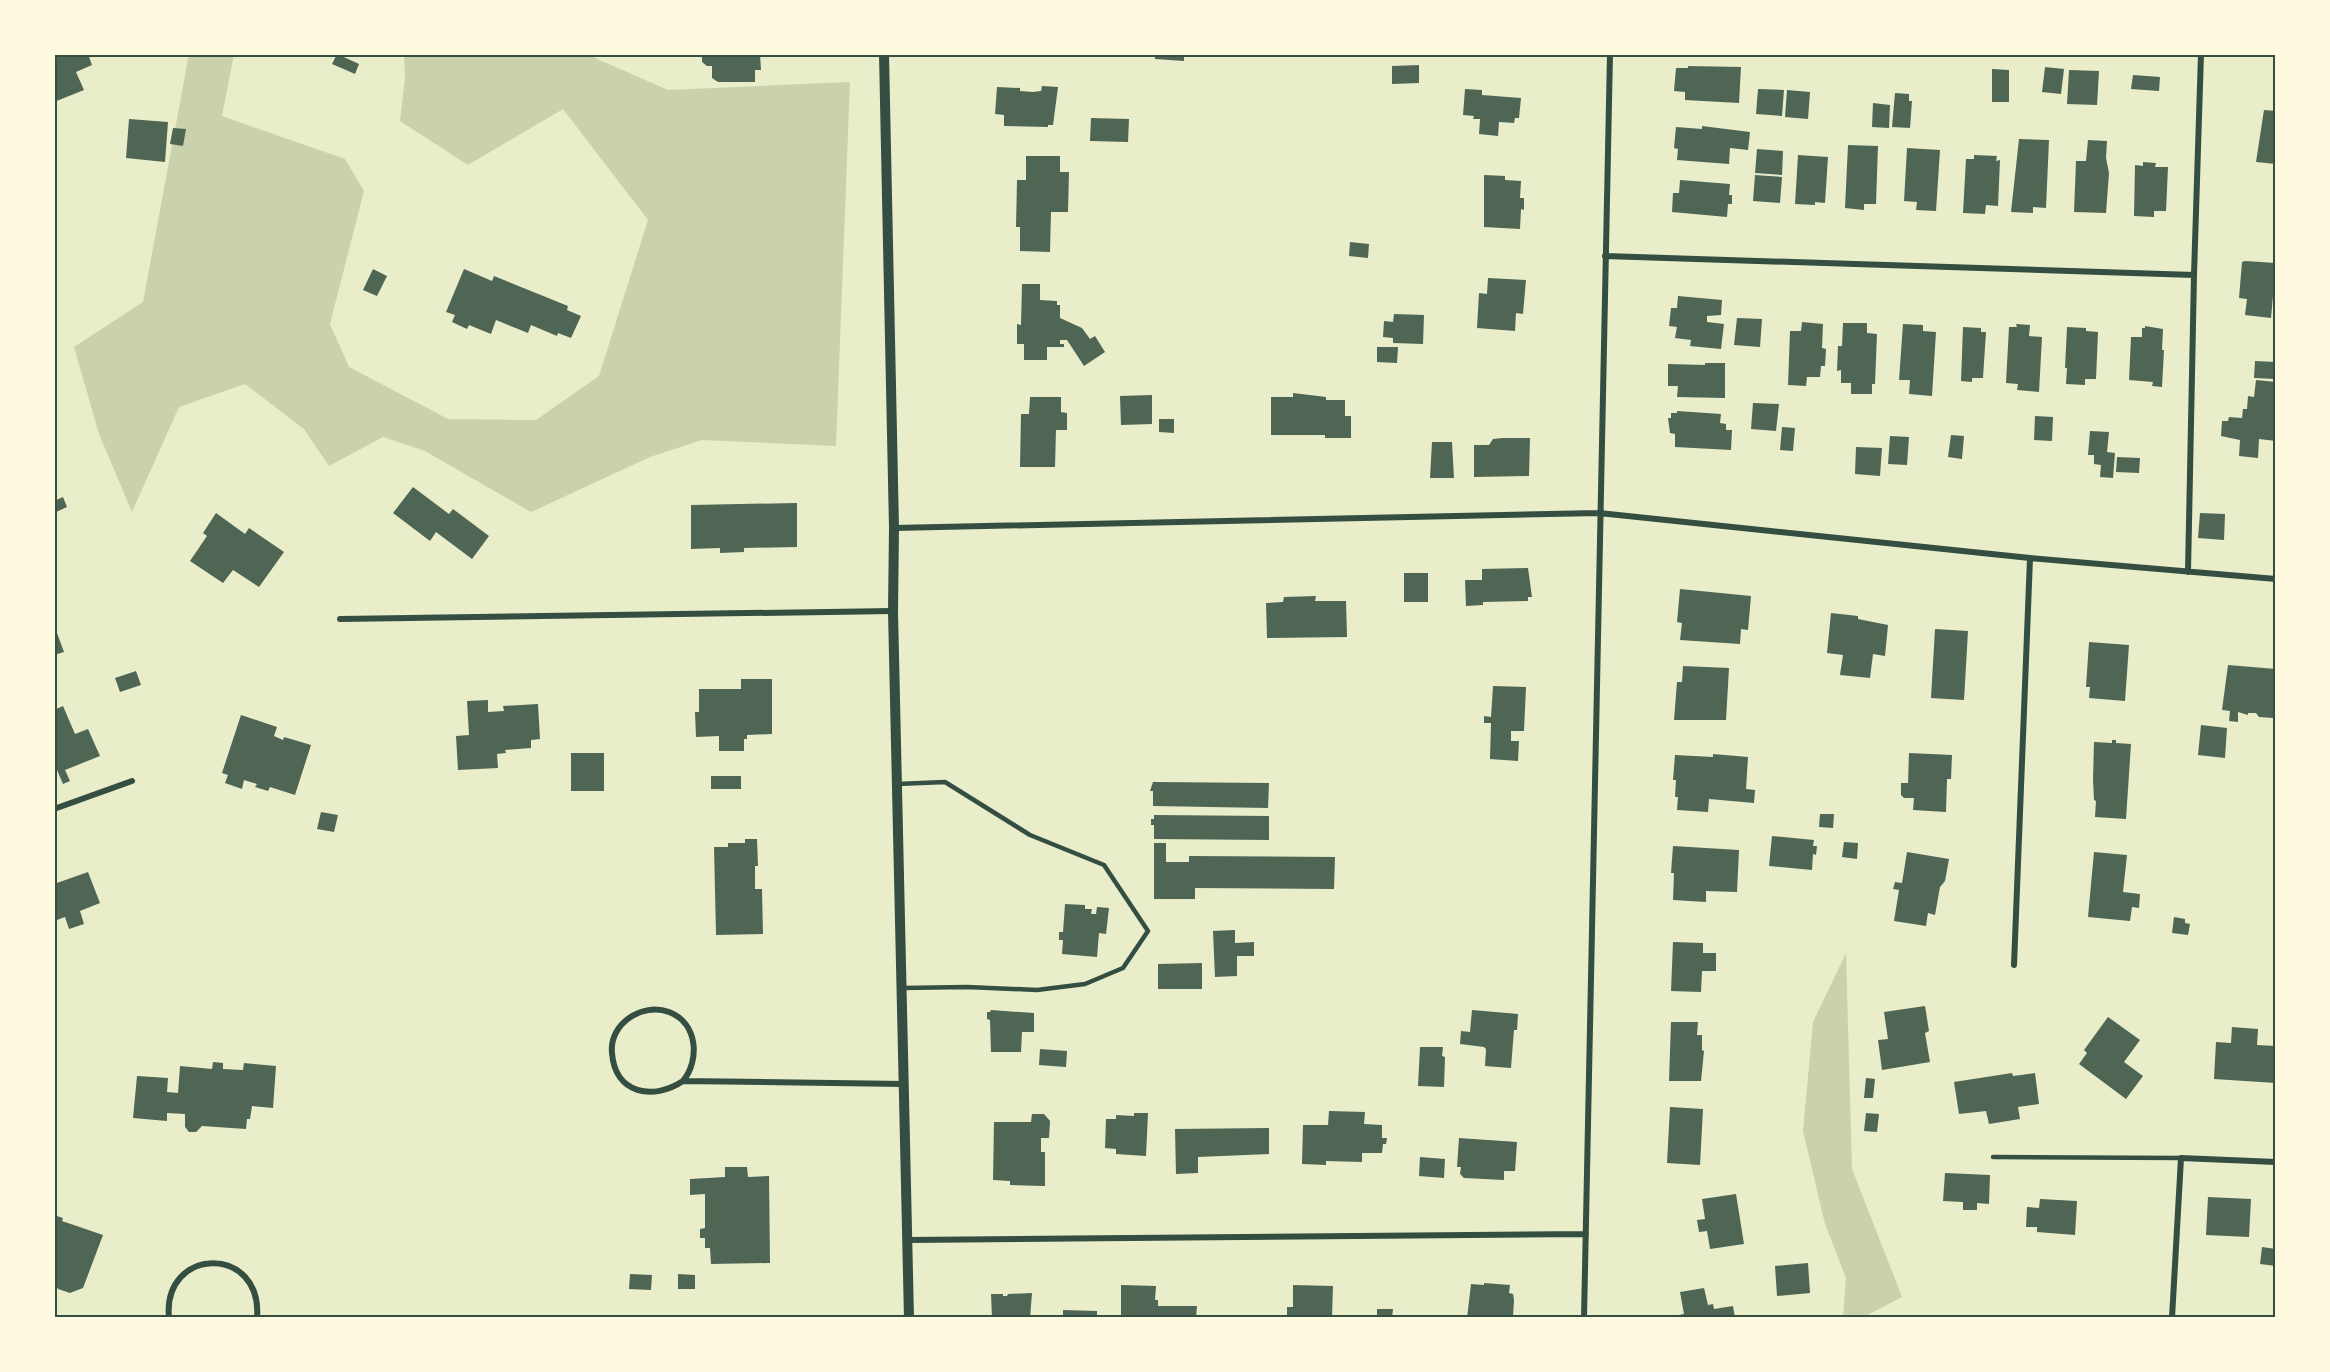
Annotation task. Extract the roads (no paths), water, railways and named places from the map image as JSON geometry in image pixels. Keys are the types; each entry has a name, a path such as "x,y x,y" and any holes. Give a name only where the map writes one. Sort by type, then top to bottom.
{"street":[{"path":"884,54 894,528 893,611 909,1318"},
{"path":"1584,1318 1610,54"},
{"path":"2188,572 2201,54"},
{"path":"1605,256 2194,275"},
{"path":"894,528 1599,513 2030,558 2276,579"},
{"path":"2014,964 2030,558"},
{"path":"340,619 893,611"},
{"path":"54,809 132,781"},
{"path":"683,1081 694,1060 694,1040 684,1022 669,1012 650,1010 634,1014 624,1021 616,1032 611,1049 613,1062 624,1081 636,1090 654,1093 671,1089 683,1081 904,1084"},
{"path":"2172,1318 2181,1158 2276,1162"},
{"path":"908,1240 1586,1234"},
{"path":"169,1318 168,1303 171,1289 179,1277 191,1268 205,1263 219,1263 233,1267 245,1276 254,1289 258,1304 257,1318"}],"lane":[{"path":"897,784 945,782 1030,835 1104,865 1148,931 1123,968 1085,984 1037,990 967,987 902,988"},
{"path":"1993,1157 2181,1158"}]}
